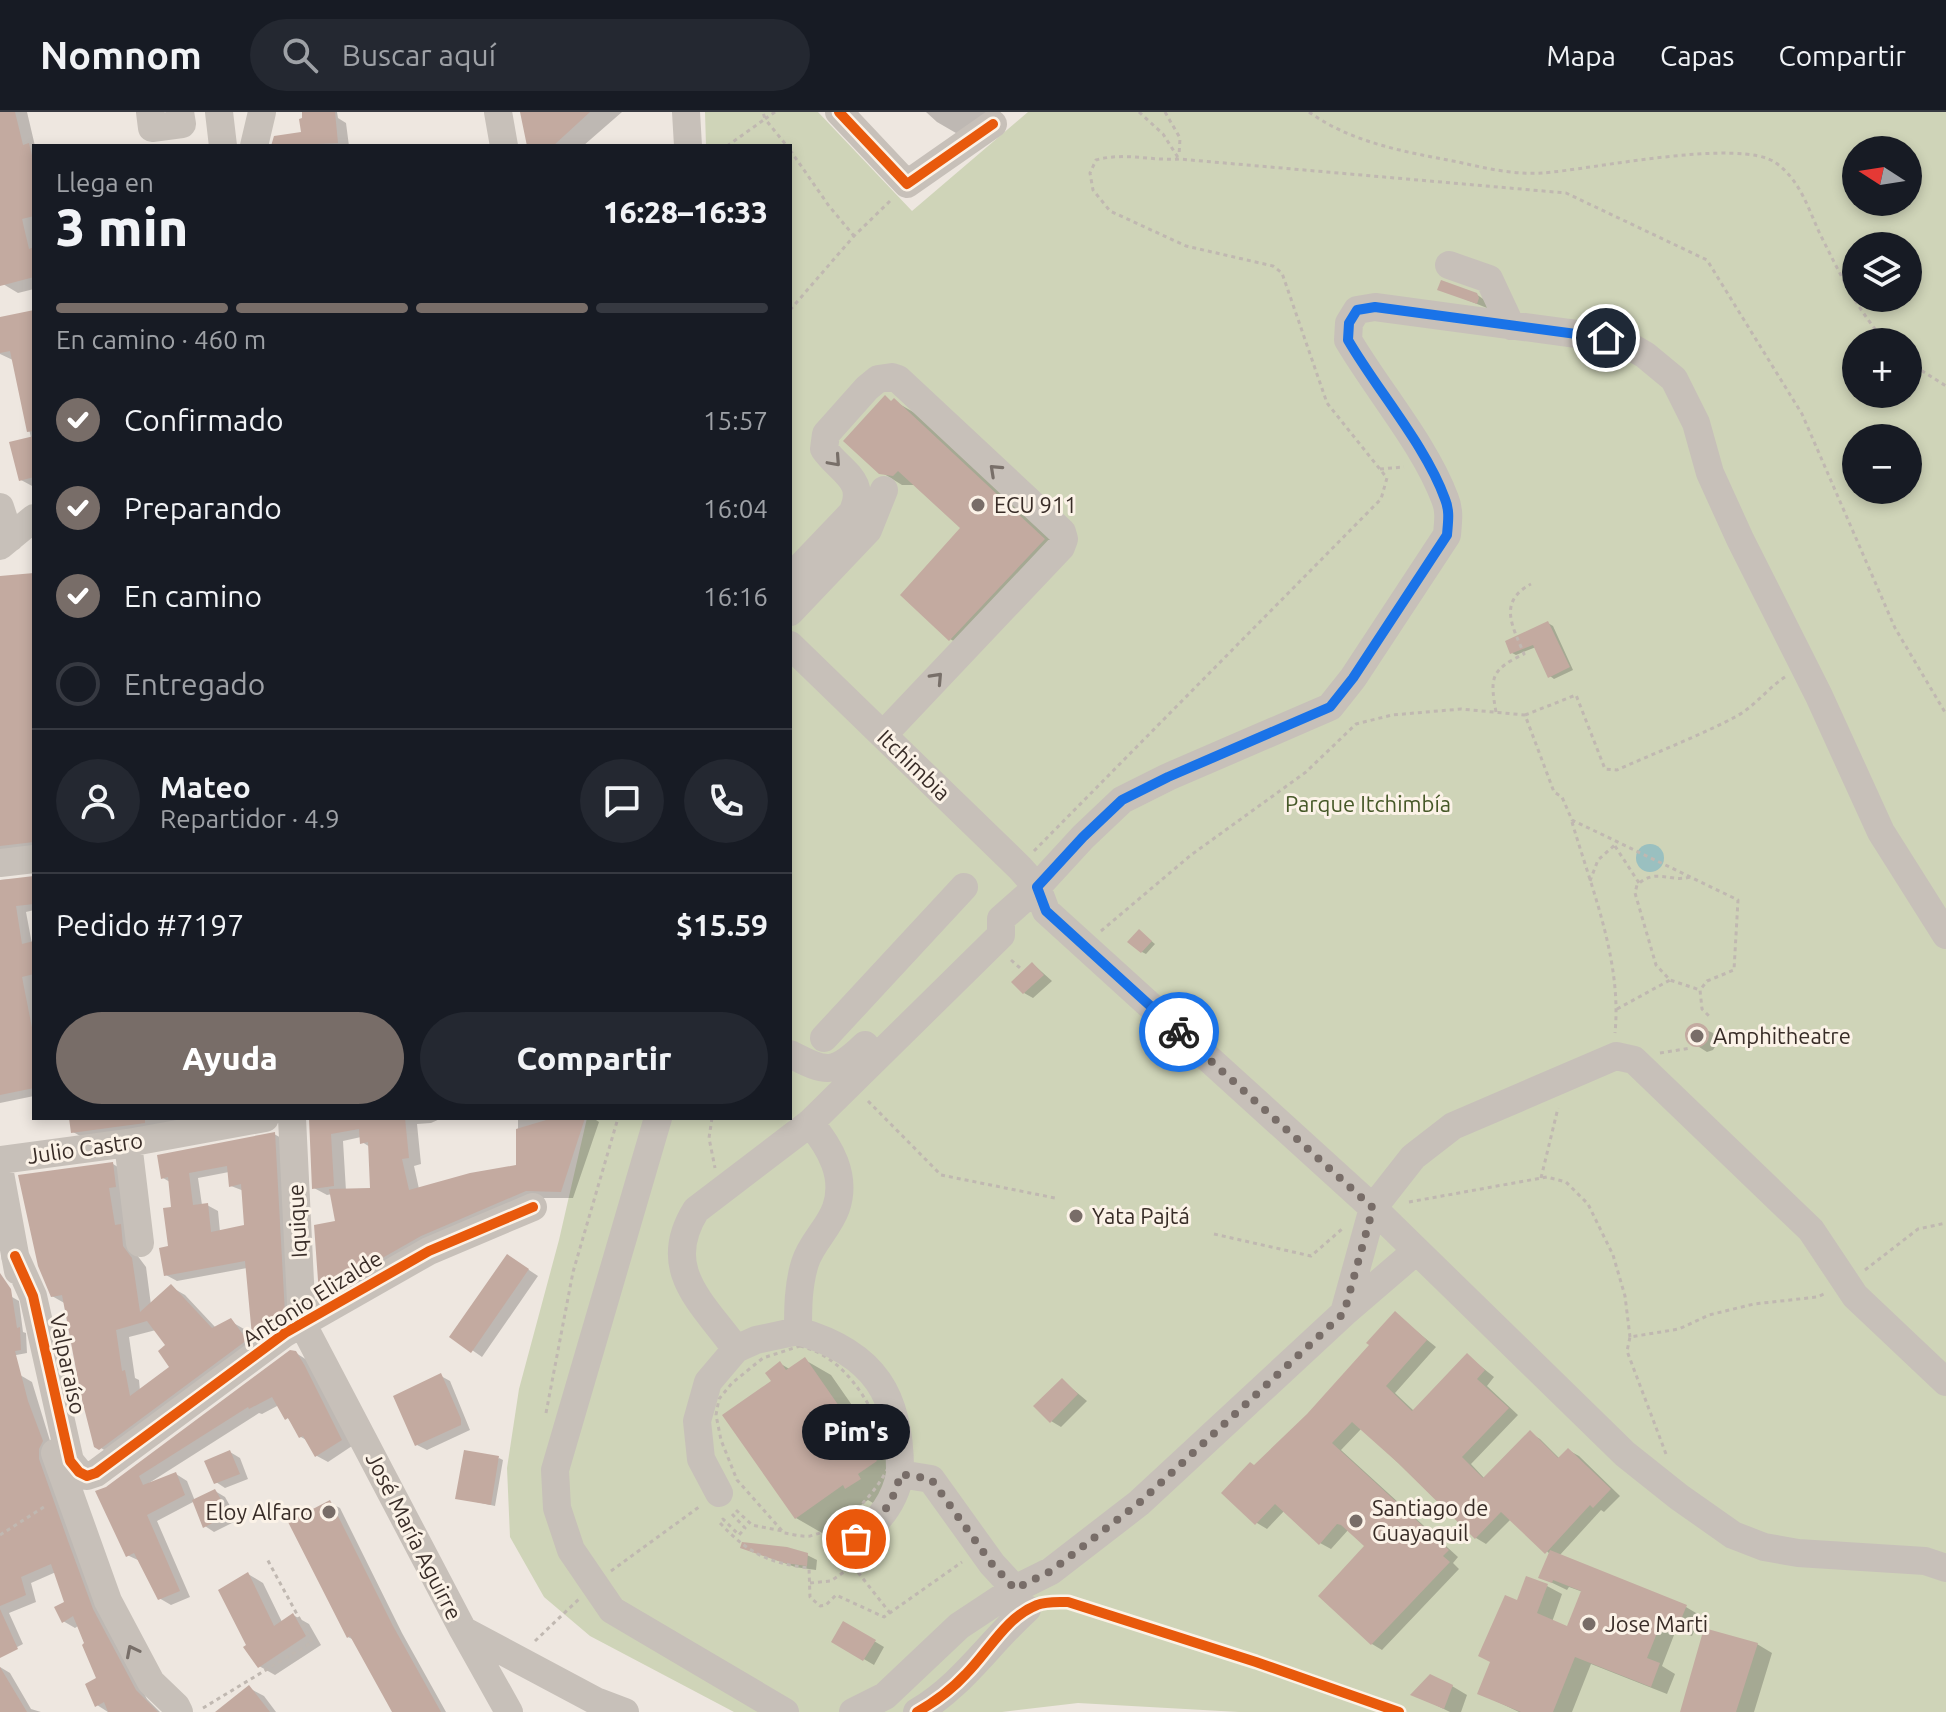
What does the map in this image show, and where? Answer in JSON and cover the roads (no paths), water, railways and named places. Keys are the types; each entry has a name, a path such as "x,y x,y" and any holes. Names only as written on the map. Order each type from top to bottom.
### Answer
{"street":[{"path":"150,112 152,128 182,124 180,112"},
{"path":"219,112 223,144"},
{"path":"254,144 262,112"},
{"path":"498,112 504,144"},
{"path":"839,112 907,184 993,124"},
{"path":"1449,265 1489,279 1511,326"},
{"path":"792,1055 820,1068 840,1067 1001,919 1028,878 1083,837 1122,800 1330,707 1353,678 1447,535 1449,516 1445,499 1429,466 1348,340 1349,323 1357,310 1375,307 1606,338 1626,344 1645,355 1674,379 1696,423 1710,473 1881,832 1946,935"},
{"path":"792,576 852,513 857,502 859,493 856,484 824,449 826,434 867,388 886,377 898,379 1062,532 1064,539 1061,547 883,735"},
{"path":"792,610 868,530 884,490"},
{"path":"0,507 11,544"},
{"path":"11,544 32,520"},
{"name":"Itchimbia","path":"792,647 1028,878 1046,911 1369,1220 1416,1251 1625,1454 1655,1478 1733,1535 1764,1547 1798,1553 1925,1561 1946,1568"},
{"path":"0,863 32,859"},
{"path":"824,1038 964,887"},
{"path":"736,1349 684,1276 680,1259 688,1224 696,1210 810,1123 1001,935 1001,919"},
{"path":"1344,1313 1369,1220 1413,1157 1453,1126 1616,1056 1634,1060 1811,1230 1864,1305 1946,1382"},
{"name":"Julio Castro","path":"0,1160 128,1143 254,1120"},
{"name":"Iquique","path":"292,1120 302,1323"},
{"path":"657,1120 555,1470 557,1508 571,1550 612,1610 785,1712"},
{"path":"798,1331 798,1296 805,1261 836,1208 839,1175 829,1146 810,1123"},
{"path":"128,1143 140,1243"},
{"name":"Valparaíso","path":"0,1173 43,1416 108,1601 137,1661 151,1682 179,1712"},
{"name":"Antonio Elizalde","path":"87,1476 96,1473 285,1333 429,1251 533,1207"},
{"path":"917,1712 936,1701 967,1674 1001,1632 1021,1599 1051,1571 1139,1503 1344,1313 1416,1251"},
{"name":"Valparaíso","path":"15,1256 33,1296 70,1461 87,1476"},
{"name":"José María Aguirre","path":"302,1323 463,1630 596,1701 625,1712"},
{"path":"723,1496 701,1459 697,1421 708,1382 736,1349 756,1340 798,1331 821,1338 843,1349 875,1375 892,1407 900,1439 900,1474 887,1509 856,1539"},
{"path":"900,1474 931,1479 1021,1599"},
{"path":"853,1712 885,1696 959,1626 1021,1599"},
{"path":"463,1630 509,1712"}],"water":[{"path":"1650,844 1660,848 1664,858 1660,868 1650,872 1640,868 1636,858 1640,848"}],"place":[{"name":"ECU 911","path":"978,505"},
{"name":"Amphitheatre","path":"1697,1036"},
{"name":"Yata Pajtá","path":"1076,1216"},
{"name":"Eloy Alfaro","path":"329,1512"},
{"name":"Santiago de Guayaquil","path":"1356,1521"},
{"name":"Pim's","path":"856,1539"},
{"name":"Jose Marti","path":"1589,1624"}],"park label":[{"name":"Parque Itchimbía","path":"1368,804"}]}
